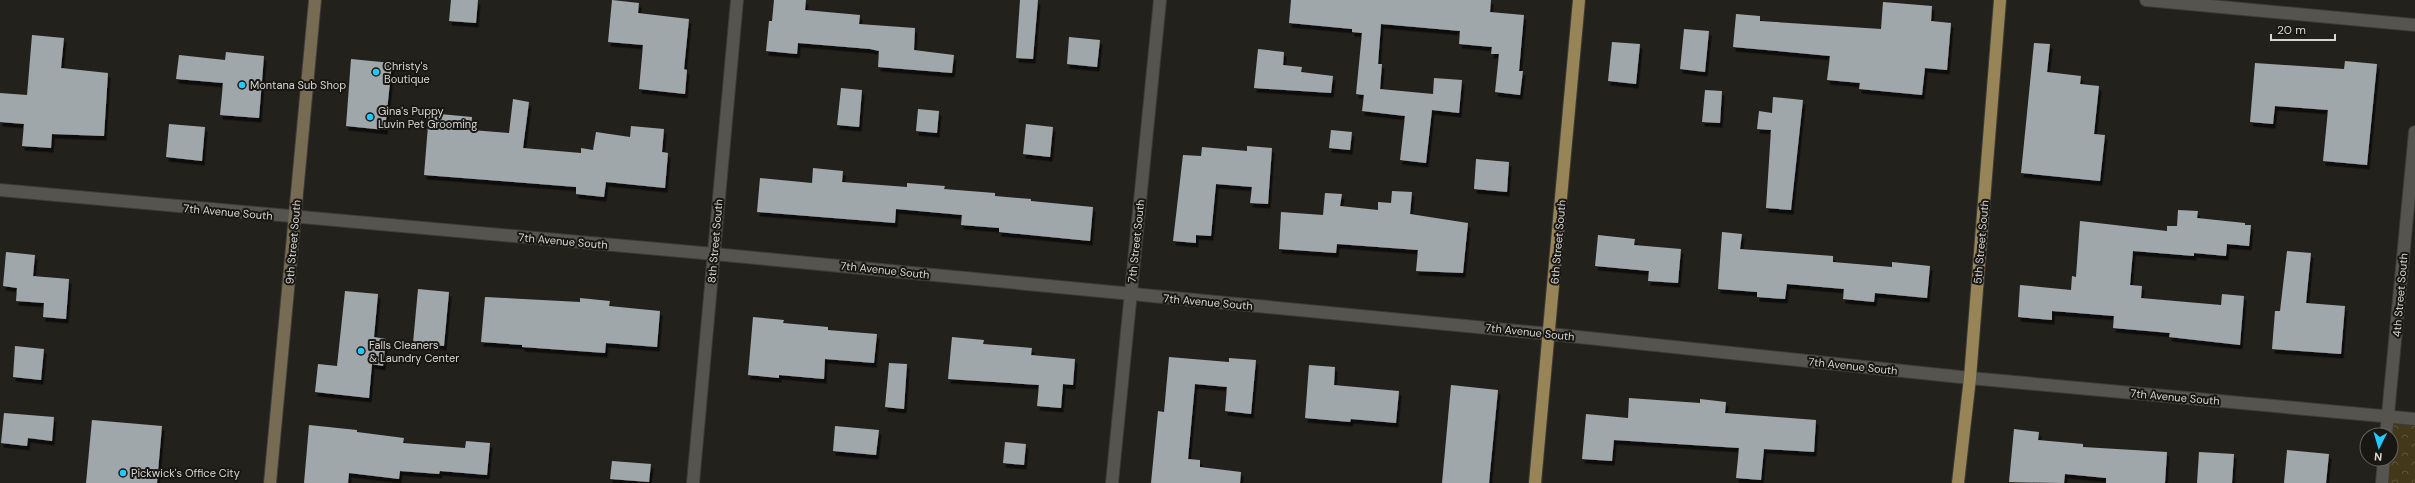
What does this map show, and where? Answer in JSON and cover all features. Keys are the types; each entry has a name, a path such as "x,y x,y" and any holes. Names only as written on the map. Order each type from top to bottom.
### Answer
{"main road":[{"name":"9th Street South","path":"270,483 315,0"},
{"name":"6th Street South","path":"1535,483 1550,334 1579,0"},
{"name":"5th Street South","path":"1958,483 1970,378 2000,0"}],"street":[{"name":"8th Street South","path":"693,483 737,0"},
{"name":"7th Street South","path":"1112,483 1160,0"},
{"path":"2146,0 2415,25"},
{"name":"4th Street South","path":"2387,427 2415,132"},
{"name":"7th Avenue South","path":"0,190 295,218 714,254 1550,334 1970,378 2415,419"},
{"path":"2382,483 2383,467"}],"green space":[{"path":"2388,417 2415,419 2415,483 2382,483 2383,467 2399,467 2399,427 2389,427"}],"building":[{"path":"451,0 478,0 476,23 449,21"},
{"path":"612,0 639,3 638,13 689,19 684,69 687,70 685,94 639,89 643,45 608,42"},
{"path":"774,0 806,0 805,10 860,15 859,24 915,28 914,50 954,55 952,73 878,67 879,51 870,49 798,43 797,54 766,51 769,21 772,21"},
{"path":"1020,0 1038,0 1033,59 1016,58"},
{"path":"1291,0 1491,0 1490,12 1524,15 1519,71 1523,71 1520,95 1495,92 1499,54 1491,54 1492,47 1459,44 1460,31 1381,24 1378,64 1382,64 1380,89 1433,94 1434,78 1462,80 1459,113 1432,110 1426,163 1400,160 1405,116 1362,111 1364,95 1356,94 1362,33 1352,32 1352,29 1289,23"},
{"path":"1883,2 1932,6 1931,21 1951,23 1947,70 1925,68 1922,95 1859,89 1860,83 1827,80 1830,56 1733,47 1736,14 1760,16 1760,21 1881,29"},
{"path":"1684,29 1709,31 1705,72 1680,69"},
{"path":"32,35 64,38 61,68 108,73 104,136 52,134 51,148 22,146 24,124 0,122 0,93 27,95"},
{"path":"1069,37 1100,40 1097,67 1067,64"},
{"path":"1612,42 1640,44 1636,84 1608,81"},
{"path":"2034,43 2050,44 2047,72 2081,76 2080,84 2099,86 2094,134 2105,135 2100,181 2021,173"},
{"path":"1258,49 1284,52 1283,65 1302,67 1301,72 1333,76 1331,93 1254,88"},
{"name":"Montana Sub Shop","path":"226,52 264,56 259,118 220,115 223,83 176,79 179,55 225,60"},
{"path":"351,59 392,63 385,130 346,126"},
{"path":"2345,61 2377,64 2367,165 2323,161 2328,110 2275,106 2273,124 2250,122 2255,63 2344,69"},
{"path":"841,88 862,90 859,127 837,125"},
{"path":"1705,90 1722,91 1720,123 1702,122"},
{"path":"1773,97 1803,100 1791,210 1766,208 1771,130 1757,129 1759,111 1772,113"},
{"path":"513,99 529,102 523,148 581,153 581,148 593,150 596,132 630,137 631,126 664,129 662,152 668,153 665,188 606,182 604,197 576,194 576,187 424,175 429,113 472,117 471,130 509,133"},
{"path":"918,109 939,111 937,133 916,131"},
{"path":"169,124 205,127 202,161 166,157"},
{"path":"1026,124 1053,127 1050,157 1023,154"},
{"path":"1331,130 1352,132 1350,150 1329,148"},
{"path":"1247,146 1272,148 1268,204 1250,203 1252,187 1216,184 1211,236 1196,235 1196,243 1173,241 1183,155 1201,156 1202,147 1247,151"},
{"path":"1476,159 1509,162 1507,192 1474,189"},
{"path":"813,168 843,171 842,182 907,187 907,183 945,186 944,189 995,193 995,196 1093,207 1090,241 999,232 999,228 961,225 962,215 896,209 895,223 757,212 760,178 812,183"},
{"path":"1392,191 1412,192 1410,214 1468,223 1463,273 1416,271 1418,250 1337,244 1336,253 1279,249 1281,212 1323,215 1325,193 1342,194 1340,206 1378,210 1378,202 1391,203"},
{"path":"2178,210 2198,211 2197,218 2245,223 2245,225 2251,225 2249,246 2227,244 2226,256 2194,253 2194,256 2133,251 2130,285 2142,286 2141,298 2221,305 2222,294 2244,296 2240,345 2169,337 2170,333 2113,328 2114,316 2052,311 2052,320 2018,317 2020,285 2071,290 2072,276 2076,277 2080,221 2167,231 2167,226 2177,226"},
{"path":"1722,232 1742,234 1740,249 1833,256 1833,262 1892,267 1892,262 1930,266 1927,298 1875,293 1874,302 1843,299 1844,289 1787,284 1785,299 1757,297 1757,292 1718,289"},
{"path":"1598,235 1635,239 1634,245 1681,249 1678,283 1648,281 1649,271 1595,266"},
{"path":"2287,251 2311,253 2306,303 2345,306 2341,354 2272,349 2275,311 2280,311"},
{"path":"6,252 35,255 33,276 69,279 66,319 43,317 44,303 16,301 17,288 3,286"},
{"path":"418,289 449,292 444,346 413,343"},
{"path":"345,291 378,294 374,337 386,339 383,366 372,364 369,398 315,392 318,364 337,366"},
{"path":"485,297 580,302 580,298 610,301 609,306 660,311 657,347 606,343 605,353 522,347 522,345 481,342"},
{"path":"753,317 784,320 783,323 828,327 828,330 877,334 874,363 825,359 824,379 779,375 779,378 748,375"},
{"path":"952,337 984,340 983,344 1032,348 1031,355 1075,359 1073,385 1063,384 1061,408 1037,406 1039,385 948,379"},
{"path":"15,346 44,349 41,380 13,377"},
{"path":"1169,357 1229,362 1229,358 1256,360 1251,414 1225,411 1227,387 1195,384 1188,459 1200,460 1200,467 1241,472 1240,483 1151,483 1158,411 1164,412"},
{"path":"889,363 907,364 904,409 885,407"},
{"path":"1309,365 1335,367 1334,385 1399,391 1396,423 1351,419 1350,422 1305,418"},
{"path":"1451,385 1498,390 1489,483 1442,483"},
{"path":"1629,398 1700,403 1700,399 1726,402 1725,413 1816,420 1814,452 1764,449 1761,480 1736,478 1739,448 1614,440 1612,461 1582,459 1586,414 1628,418"},
{"path":"4,413 54,417 52,441 28,438 27,446 1,443"},
{"path":"92,420 162,426 157,483 86,483"},
{"path":"309,425 357,430 357,432 404,438 403,443 465,448 466,441 490,443 487,475 440,471 439,474 400,471 399,479 349,473 348,483 304,483"},
{"path":"835,426 879,430 876,455 833,451"},
{"path":"2014,429 2039,432 2038,440 2083,444 2083,447 2167,452 2165,483 2106,483 2106,478 2065,474 2064,483 2009,482"},
{"path":"1005,442 1026,444 1024,465 1003,463"},
{"path":"2287,450 2329,454 2326,483 2284,483"},
{"path":"2199,452 2234,454 2232,483 2197,483"},
{"path":"612,461 651,464 649,482 610,479"}],"place":[{"name":"Christy's Boutique","path":"376,72"},
{"name":"Montana Sub Shop","path":"242,85"},
{"name":"Gina's Puppy Luvin Pet Grooming","path":"370,117"},
{"name":"Falls Cleaners & Laundry Center","path":"361,351"},
{"name":"Pickwick's Office City","path":"123,473"}]}
